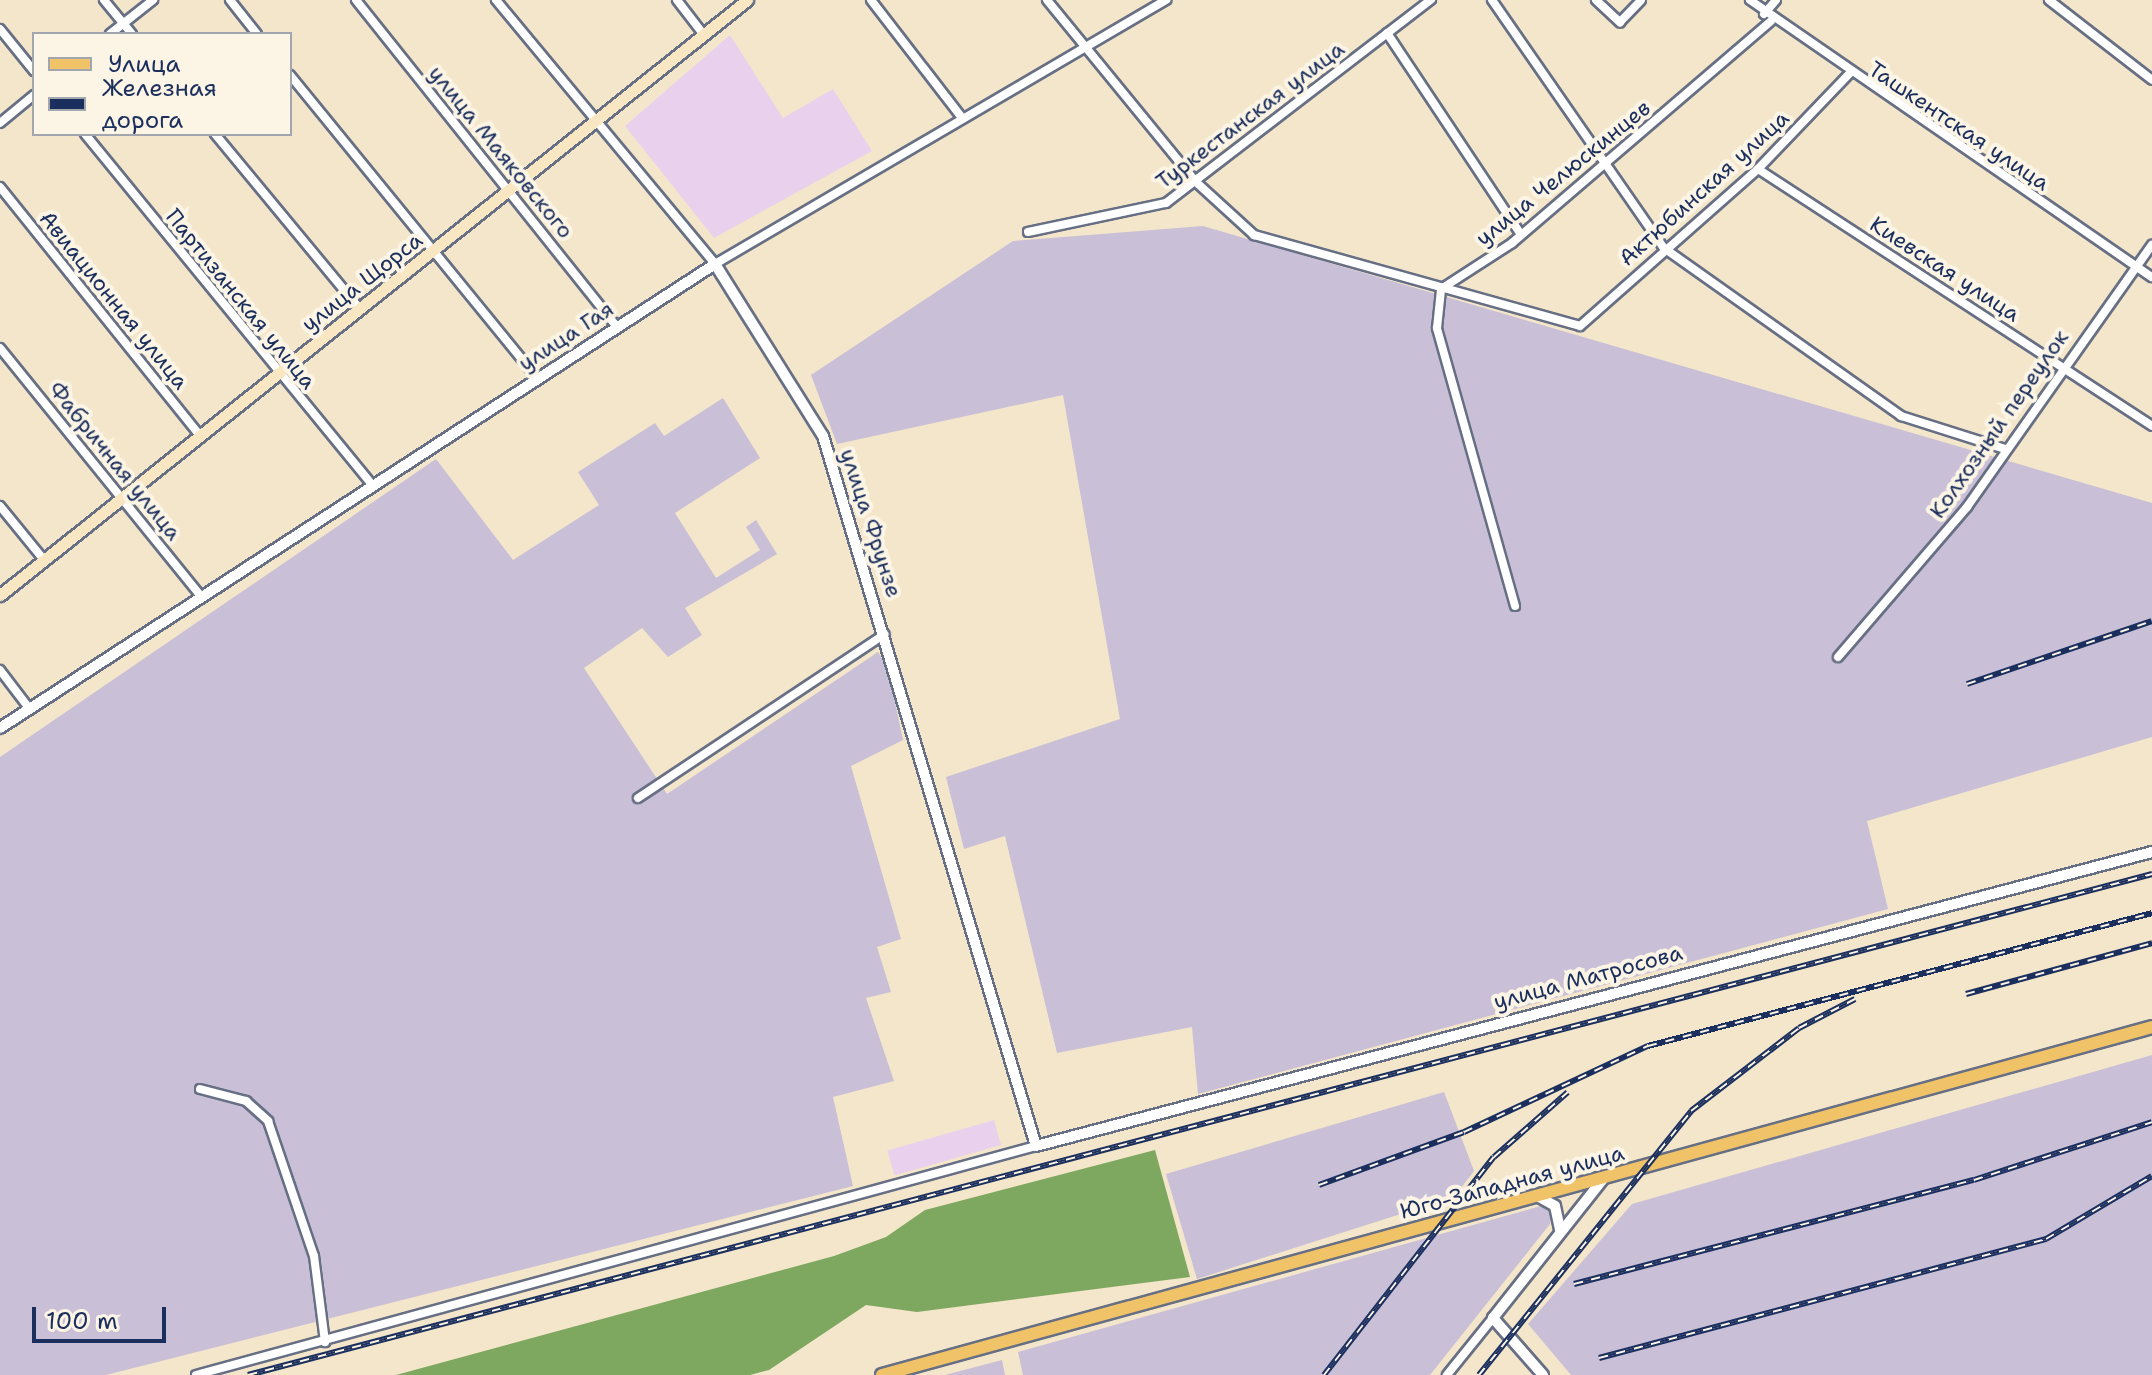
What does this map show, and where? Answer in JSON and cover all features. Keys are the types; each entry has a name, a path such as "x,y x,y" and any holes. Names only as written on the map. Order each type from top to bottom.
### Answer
{"main road":[{"name":"улица Щорса","path":"0,595 598,122 747,0"},
{"name":"Юго-Западная улица","path":"882,1375 2152,1027"}],"street":[{"path":"104,0 130,32"},
{"path":"112,32 153,0"},
{"path":"230,0 255,32"},
{"name":"улица Маяковского","path":"356,0 511,190 617,327"},
{"name":"улица Фрунзе","path":"496,0 715,264 823,436 886,634 1036,1146"},
{"path":"677,0 704,35"},
{"path":"871,0 963,119"},
{"path":"1047,0 1089,44 1196,182 1254,235 1441,289 1437,328 1515,606"},
{"name":"улица Гая","path":"0,728 715,264 1166,0"},
{"name":"Туркестанская улица","path":"1028,232 1133,215 1196,182 1431,0"},
{"path":"1492,0 1597,146 1601,166 1664,248 1901,416 2005,449"},
{"path":"1596,0 1620,22 1641,0"},
{"name":"Ташкентская улица","path":"1750,0 1768,18 1849,74 2152,277"},
{"name":"улица Челюскинцев","path":"1441,289 1521,235 1601,166 1768,18 1776,0"},
{"path":"2049,0 2152,80"},
{"path":"0,29 32,69"},
{"path":"1387,33 1521,235"},
{"name":"Актюбинская улица","path":"1441,289 1580,326 1664,248 1758,169 1849,74"},
{"path":"292,77 538,379"},
{"path":"0,123 32,97"},
{"name":"Партизанская улица","path":"87,136 278,374 372,485"},
{"path":"217,136 360,309"},
{"name":"Киевская улица","path":"1758,169 2061,370 2152,426"},
{"name":"Авиационная улица","path":"0,187 200,436"},
{"name":"Колхозный переулок","path":"1838,657 1967,507 2133,264 2152,245"},
{"name":"Фабричная улица","path":"0,348 201,596"},
{"path":"0,506 44,560"},
{"path":"638,798 886,634"},
{"path":"0,670 29,708"},
{"name":"улица Матросова","path":"1036,1146 2152,852"},
{"path":"200,1089 246,1101 268,1121 314,1256 325,1342"},
{"path":"196,1375 1036,1146"},
{"path":"1447,1375 1604,1178"},
{"path":"1539,1197 1560,1213 1560,1232"},
{"path":"1493,1318 1543,1375"}],"shaded area":[{"path":"730,35 783,118 833,89 872,151 714,238 625,126"},
{"path":"1203,226 2152,503 2152,737 1867,821 1888,909 1198,1094 1192,1027 1057,1053 1005,836 964,849 946,777 1120,719 1063,395 837,444 811,375 1013,241"},
{"path":"723,398 760,458 675,513 716,578 760,550 746,527 756,520 777,554 685,608 702,635 668,657 642,628 584,668 667,794 878,652 888,668 903,740 851,766 901,939 877,947 891,992 866,998 894,1081 833,1097 853,1186 106,1375 0,1375 0,757 436,459 513,560 599,505 578,472 655,423 664,436"},
{"path":"2152,1055 2152,1375 1571,1375 1528,1324 1632,1204"},
{"path":"1444,1092 1474,1171 1454,1197 1197,1279 1166,1174"},
{"path":"994,1120 1001,1145 894,1176 887,1151"},
{"path":"1541,1206 1552,1211 1550,1224 1430,1375 1023,1375 1018,1352"},
{"path":"1002,1360 1005,1375 945,1375"}],"green space":[{"path":"1155,1150 1190,1277 917,1312 866,1305 769,1370 750,1375 396,1375 834,1256 886,1237 925,1210"}],"railway":[{"path":"1967,684 2152,621"},
{"path":"248,1375 2152,874"},
{"path":"1319,1185 1464,1132 1648,1046 2152,913"},
{"path":"1966,994 2152,943"},
{"path":"1479,1375 1691,1111 1799,1028 1855,999"},
{"path":"1324,1375 1494,1157 1568,1092"},
{"path":"1574,1284 1974,1180 2152,1122"},
{"path":"1599,1358 2046,1239 2152,1176"}]}
